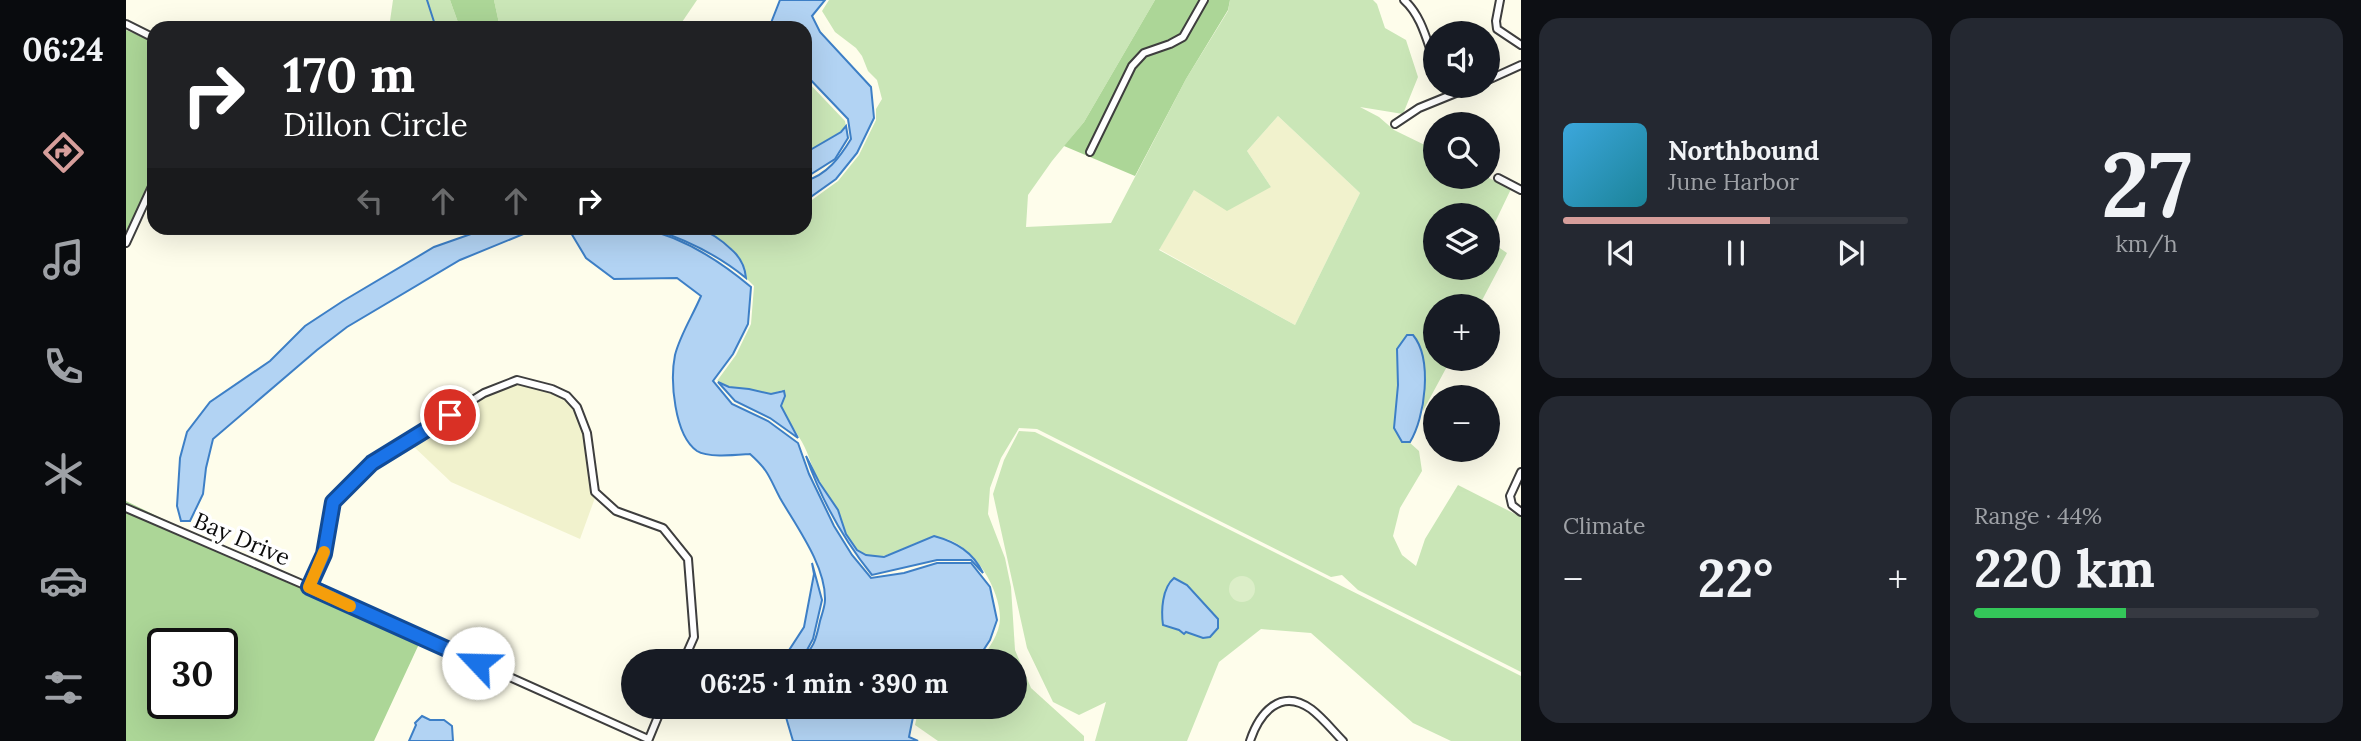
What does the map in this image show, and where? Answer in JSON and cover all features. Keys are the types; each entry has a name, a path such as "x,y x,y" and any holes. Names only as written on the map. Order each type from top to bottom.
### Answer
{"street":[{"path":"1090,152 1132,66 1144,53 1183,37 1204,0"},
{"path":"1404,0 1412,7 1423,31"},
{"path":"1500,0 1497,29 1521,45"},
{"path":"126,24 147,34"},
{"path":"1500,75 1521,65"},
{"path":"1395,124 1419,108 1444,98"},
{"path":"1500,179 1521,190"},
{"path":"126,243 147,198"},
{"path":"309,587 324,554 333,502 372,463 484,393 517,380 543,386 567,396 577,407 587,433 595,492 616,511 663,528 688,559 694,637 689,649"},
{"path":"1521,471 1510,496 1512,505 1521,512"},
{"name":"Bay Drive","path":"126,508 309,587 648,740"},
{"path":"1250,741 1256,723 1264,711 1285,702 1296,702 1310,709 1343,741"},
{"path":"648,740 657,719"}],"green space":[{"path":"393,0 450,0 458,21 390,21"},
{"path":"450,0 494,0 498,21 458,21"},
{"path":"494,0 697,0 683,21 498,21"},
{"path":"829,0 1155,0 1084,122 1028,195 1026,227 1111,223 1186,79 1228,11 1230,0 1373,0 1377,4 1385,28 1406,40 1418,77 1403,114 1360,107 1379,117 1394,130 1423,144 1423,189 1500,189 1500,184 1511,189 1500,212 1500,203 1423,203 1423,280 1493,280 1485,294 1423,294 1423,357 1413,336 1397,349 1398,385 1394,428 1402,442 1409,442 1419,451 1422,471 1400,508 1393,536 1402,555 1416,566 1425,539 1458,485 1521,517 1521,672 1358,590 1342,575 1331,577 1037,429 1019,428 1001,458 990,488 988,514 1005,558 1011,587 1015,649 988,649 996,635 1000,618 996,595 976,560 957,544 947,539 935,538 878,557 867,556 857,550 850,542 835,504 814,472 804,447 781,406 782,390 771,394 729,387 717,381 736,355 751,324 754,286 746,278 745,269 736,253 713,235 812,235 812,200 838,181 859,155 876,120 876,109 882,99 877,80 868,71 856,48 835,32 822,11","holes":["1278,116 1360,193 1295,325 1159,250 1194,190 1227,211 1271,187 1247,151"]},
{"path":"1155,0 1230,0 1228,10 1186,79 1135,176 1064,146 1084,122"},
{"path":"126,30 147,39 147,192 126,239"},
{"path":"812,86 845,121 846,126 812,149"},
{"path":"1278,116 1360,193 1295,325 1159,249 1194,190 1271,187 1247,151"},
{"path":"1500,248 1507,253 1500,266"},
{"path":"1445,371 1437,385 1424,385 1424,372"},
{"path":"520,380 571,401 583,433 596,495 580,539 451,482 411,444 499,386"},
{"path":"1019,431 1035,432 1521,676 1521,741 1451,741 1413,723 1311,633 1261,629 1219,662 1187,741 1095,741 1106,702 1079,715 1053,702 1027,648 993,494 1004,460"},
{"path":"126,501 419,644 374,741 126,741"},
{"path":"1242,576 1251,580 1255,589 1251,598 1242,602 1233,598 1229,589 1233,580"},
{"path":"1027,678 1031,688 1084,736 1084,741 938,741 915,725 916,719 1027,719"}],"water":[{"path":"780,0 825,0 812,16 820,32 871,87 874,118 857,153 836,179 812,196 812,178 837,159 851,139 848,119 812,81 812,21 772,21"},
{"path":"846,126 848,138 835,159 812,174 812,149 841,132"},
{"path":"468,235 521,235 460,260 347,327 317,350 213,439 203,494 190,521 181,521 177,506 180,458 187,432 210,402 270,361 305,326 434,247"},
{"path":"572,235 664,235 699,251 751,287 748,324 733,354 713,381 732,404 768,421 798,443 809,474 834,526 852,555 871,578 904,573 937,563 971,563 990,587 997,620 984,649 810,649 825,602 821,574 809,547 768,475 750,454 702,453 689,443 683,433 674,392 675,355 701,296 677,278 614,279 586,258"},
{"path":"670,235 712,235 738,256 744,266 746,278 701,248"},
{"path":"1407,335 1413,335 1423,358 1423,404 1410,442 1402,442 1394,428 1398,385 1397,349"},
{"path":"718,382 729,387 771,394 784,391 781,406 798,438 770,418 735,401"},
{"path":"806,456 838,510 846,534 857,550 866,555 884,557 934,536 963,549 983,573 971,560 937,560 872,575 834,518"},
{"path":"812,563 822,600 813,639 808,649 790,649 804,627 814,574"},
{"path":"1174,578 1187,585 1218,619 1218,628 1210,637 1203,638 1186,632 1184,634 1163,625 1162,607 1165,594"},
{"path":"422,716 430,720 444,720 452,726 453,741 409,741 415,723"},
{"path":"787,719 913,719 909,737 918,741 793,741"}],"waterway":[{"path":"427,0 434,21"}],"slow traffic":[{"path":"324,552 309,587 350,606"}],"route":[{"path":"450,415 372,463 333,502 324,554 309,587 478,663"}]}
